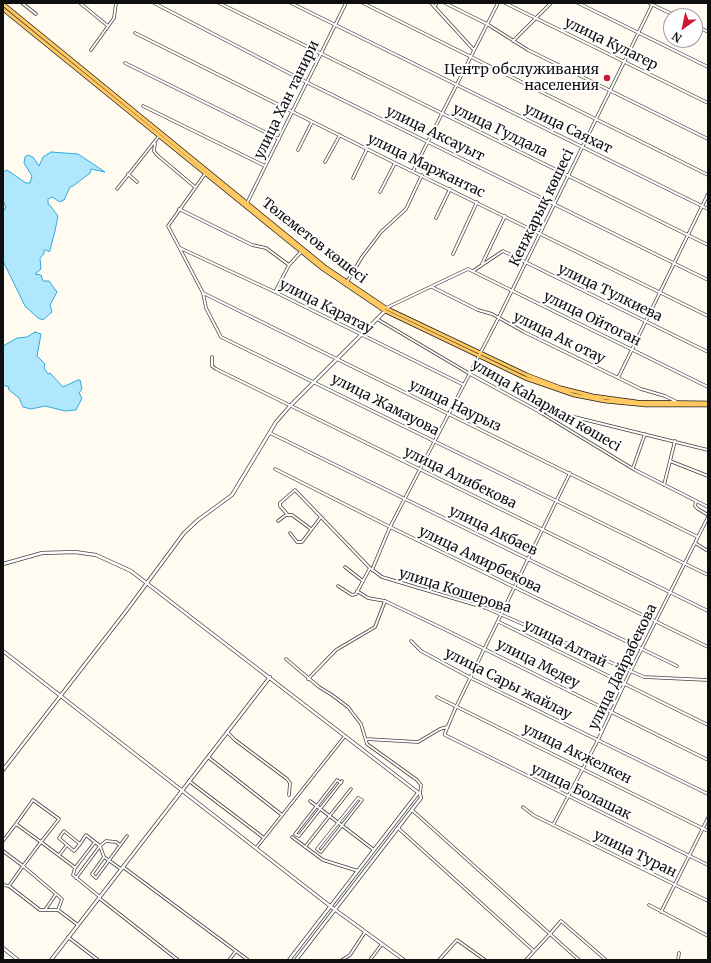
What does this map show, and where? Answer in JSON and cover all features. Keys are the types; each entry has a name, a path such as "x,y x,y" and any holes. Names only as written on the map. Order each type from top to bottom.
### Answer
{"main road":[{"name":"Төлеметов көшесі","path":"3,4 205,174 246,205 301,252 346,284 386,309 538,383 583,397 646,405 708,404"},
{"name":"Төлеметов көшесі","path":"3,9 346,284"}],"street":[{"path":"22,3 36,14"},
{"path":"80,3 108,26"},
{"path":"91,50 114,18 116,3"},
{"name":"улица Гулдала","path":"219,3 708,245"},
{"name":"улица Саяхат","path":"291,3 708,209"},
{"name":"улица Хан танири","path":"246,205 346,3"},
{"path":"362,3 470,55 708,174"},
{"path":"431,3 474,49"},
{"path":"435,6 438,3"},
{"path":"445,3 487,24 513,41 708,139"},
{"path":"413,172 470,55 498,3"},
{"name":"улица Кулагер","path":"505,3 708,103"},
{"path":"513,41 551,3"},
{"path":"578,3 708,67"},
{"name":"улица Аксауыт","path":"153,4 306,82 708,280"},
{"path":"652,4 663,10"},
{"name":"Кенжарық көшесі","path":"357,591 371,569 404,499 512,292 652,4"},
{"name":"улица Маржантас","path":"135,33 413,172 422,175 708,316"},
{"path":"125,63 279,139"},
{"path":"144,106 265,166"},
{"path":"298,150 312,122"},
{"path":"118,189 128,174 160,135"},
{"path":"325,162 340,135"},
{"path":"155,142 154,151 157,155 195,187"},
{"path":"353,178 367,149"},
{"path":"380,192 395,163"},
{"path":"128,174 137,182"},
{"name":"улица Жамауова","path":"205,174 168,226 204,293 206,308 221,337 708,575"},
{"path":"346,284 362,257 381,232 406,209 422,175"},
{"path":"436,218 450,189"},
{"path":"618,378 708,194"},
{"path":"453,254 477,202"},
{"path":"179,209 252,245 266,248 289,265"},
{"path":"473,271 481,265 505,216"},
{"name":"улица Каратау","path":"179,247 275,292 464,385"},
{"name":"улица Тулкиева","path":"481,265 503,251 708,352"},
{"path":"275,292 289,265 301,252"},
{"name":"улица Ойтоган","path":"431,287 464,269 468,269 512,292 708,387"},
{"path":"3,770 184,533 198,520 232,495 276,422 290,406 386,309 431,287"},
{"name":"улица Ак отау","path":"431,287 478,310 492,314 498,319 641,389 665,396 677,404"},
{"name":"улица Наурыз","path":"204,293 698,536"},
{"name":"улица Каһарман көшесі","path":"377,319 470,374 538,411 633,468 708,507"},
{"name":"улица Алибекова","path":"212,357 212,366 290,406 708,611"},
{"path":"538,411 554,412 708,450"},
{"name":"улица Акбаев","path":"270,433 708,647"},
{"path":"633,468 645,434"},
{"path":"664,485 675,441"},
{"path":"670,461 708,476"},
{"name":"улица Амирбекова","path":"275,469 514,588 677,666"},
{"path":"366,739 418,742 440,729 447,727 570,473"},
{"name":"улица Кошерова","path":"288,515 280,506 280,503 294,490 371,569 382,577 486,608 630,672 653,679 708,680"},
{"path":"696,501 695,506 708,516"},
{"path":"278,521 288,515 292,515 311,529"},
{"name":"улица Дайрабекова","path":"553,825 598,740 641,649 708,516"},
{"path":"290,533 299,543 321,517"},
{"path":"695,543 708,551"},
{"path":"3,564 42,553 75,552 96,555 131,571 419,793 421,798 296,960"},
{"path":"345,567 363,581"},
{"name":"улица Медеу","path":"338,586 352,595 356,594 357,591 368,598 385,601 486,649 708,760"},
{"path":"308,678 336,650 375,627 385,601"},
{"name":"улица Алтай","path":"499,622 708,725"},
{"name":"улица Сары жайлау","path":"411,641 421,651 471,678 708,794"},
{"path":"3,651 60,697 330,906 404,960"},
{"path":"286,660 348,707 361,724 368,744 417,780 421,785 419,793 289,960"},
{"path":"50,960 100,898 270,677"},
{"name":"улица Акжелкен","path":"437,697 708,831"},
{"name":"улица Болашак","path":"447,727 445,735 708,865"},
{"path":"227,732 235,740 289,781 289,795"},
{"path":"256,848 345,736"},
{"path":"208,757 282,815"},
{"path":"336,780 341,782 299,836 295,834 316,806 336,780"},
{"path":"189,781 264,838"},
{"path":"305,847 351,789"},
{"path":"358,798 362,800 321,852 317,849 338,822 358,798"},
{"path":"3,841 33,800 59,819 22,866 9,886"},
{"path":"310,801 374,850"},
{"name":"улица Туран","path":"523,807 553,825 708,901"},
{"path":"412,810 579,960"},
{"path":"661,912 708,818"},
{"path":"16,824 75,868"},
{"path":"398,828 534,950"},
{"path":"80,844 64,831 59,838 74,851 80,844 86,835 100,846 104,857 109,861 122,868 248,960"},
{"path":"104,857 92,874 94,877 97,878 127,836"},
{"path":"292,837 323,860 358,871"},
{"path":"76,878 100,846 106,841 116,842 120,845"},
{"path":"95,842 72,873 100,898 178,960"},
{"path":"59,855 67,845"},
{"path":"3,851 62,899 58,910"},
{"path":"3,885 9,886 40,910 58,910 78,925"},
{"path":"45,910 56,894"},
{"path":"649,905 708,936"},
{"path":"338,906 339,912"},
{"path":"332,913 339,912"},
{"path":"526,960 561,921 606,960"},
{"path":"342,960 350,955 365,932"},
{"path":"68,937 98,960"},
{"path":"439,960 457,940 485,960"},
{"path":"370,960 382,944"},
{"path":"3,948 18,960"},
{"path":"229,960 236,951"},
{"path":"678,960 679,953"}],"water":[{"path":"51,152 78,154 105,172 91,169 90,173 70,187 64,200 60,202 52,197 48,199 48,203 58,216 50,250 49,252 44,250 44,254 40,258 41,269 35,274 41,275 43,281 49,281 57,292 50,305 52,312 43,320 38,318 25,306 3,261 3,212 6,207 3,201 3,173 6,170 26,183 30,183 32,176 24,163 25,157 28,155 33,157 39,166 43,157"},
{"path":"35,332 41,334 37,356 45,364 44,368 48,374 50,373 63,387 80,380 82,389 79,393 82,398 76,410 65,411 45,406 31,409 23,407 19,398 8,389 9,387 3,385 3,346 17,338 27,337"}],"place":[{"name":"Центр обслуживания населения","path":"607,78"}]}
